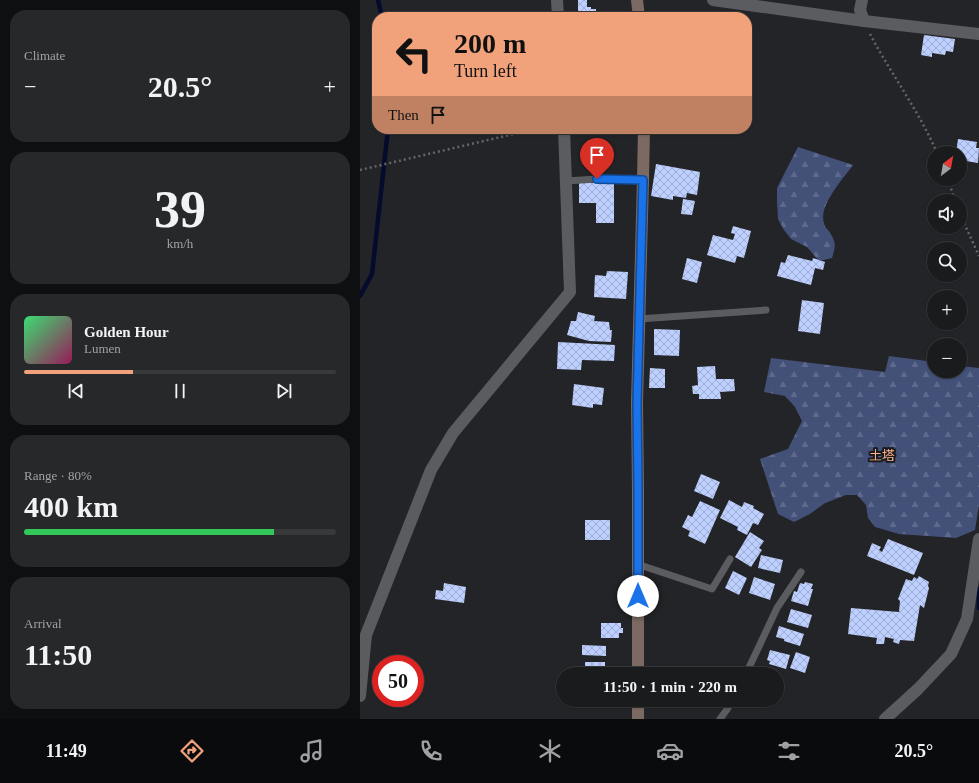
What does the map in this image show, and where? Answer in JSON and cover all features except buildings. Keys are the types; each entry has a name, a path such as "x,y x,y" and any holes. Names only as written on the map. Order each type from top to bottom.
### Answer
{"main road":[{"path":"637,0 638,12"},
{"path":"638,667 637,403 644,134"},
{"path":"638,707 638,719"}],"street":[{"path":"557,0 558,12"},
{"path":"713,0 861,8 979,34"},
{"path":"360,696 366,636 431,470 453,433 570,292 564,134"},
{"path":"885,719 918,689 951,654 967,619 979,539"}],"lane":[{"path":"566,181 597,179 643,180"},
{"path":"639,319 766,310"},
{"path":"637,564 712,589 730,559"},
{"path":"749,667 778,608 802,572"},
{"path":"720,719 728,707"}],"path":[{"path":"861,8 879,50 935,146"},
{"path":"360,170 514,134"},
{"path":"967,229 979,256"}],"green space":[{"path":"798,147 853,165 832,193 823,216 824,224 835,244 832,258 819,261 807,247 791,239 778,219 777,188"},
{"path":"889,356 927,361 927,378 967,378 967,367 979,368 979,505 975,530 956,538 899,534 875,527 868,518 866,505 857,495 846,495 825,503 810,514 794,522 778,514 760,459 788,449 802,421 795,407 785,396 764,392 771,358 885,372"}],"waterway":[{"path":"378,0 381,12"},
{"path":"360,296 372,274 387,134"},
{"path":"979,589 979,608"}],"district":[{"name":"土塔","path":"882,455"}],"route":[{"path":"597,179 643,180 637,403 638,596"}]}
